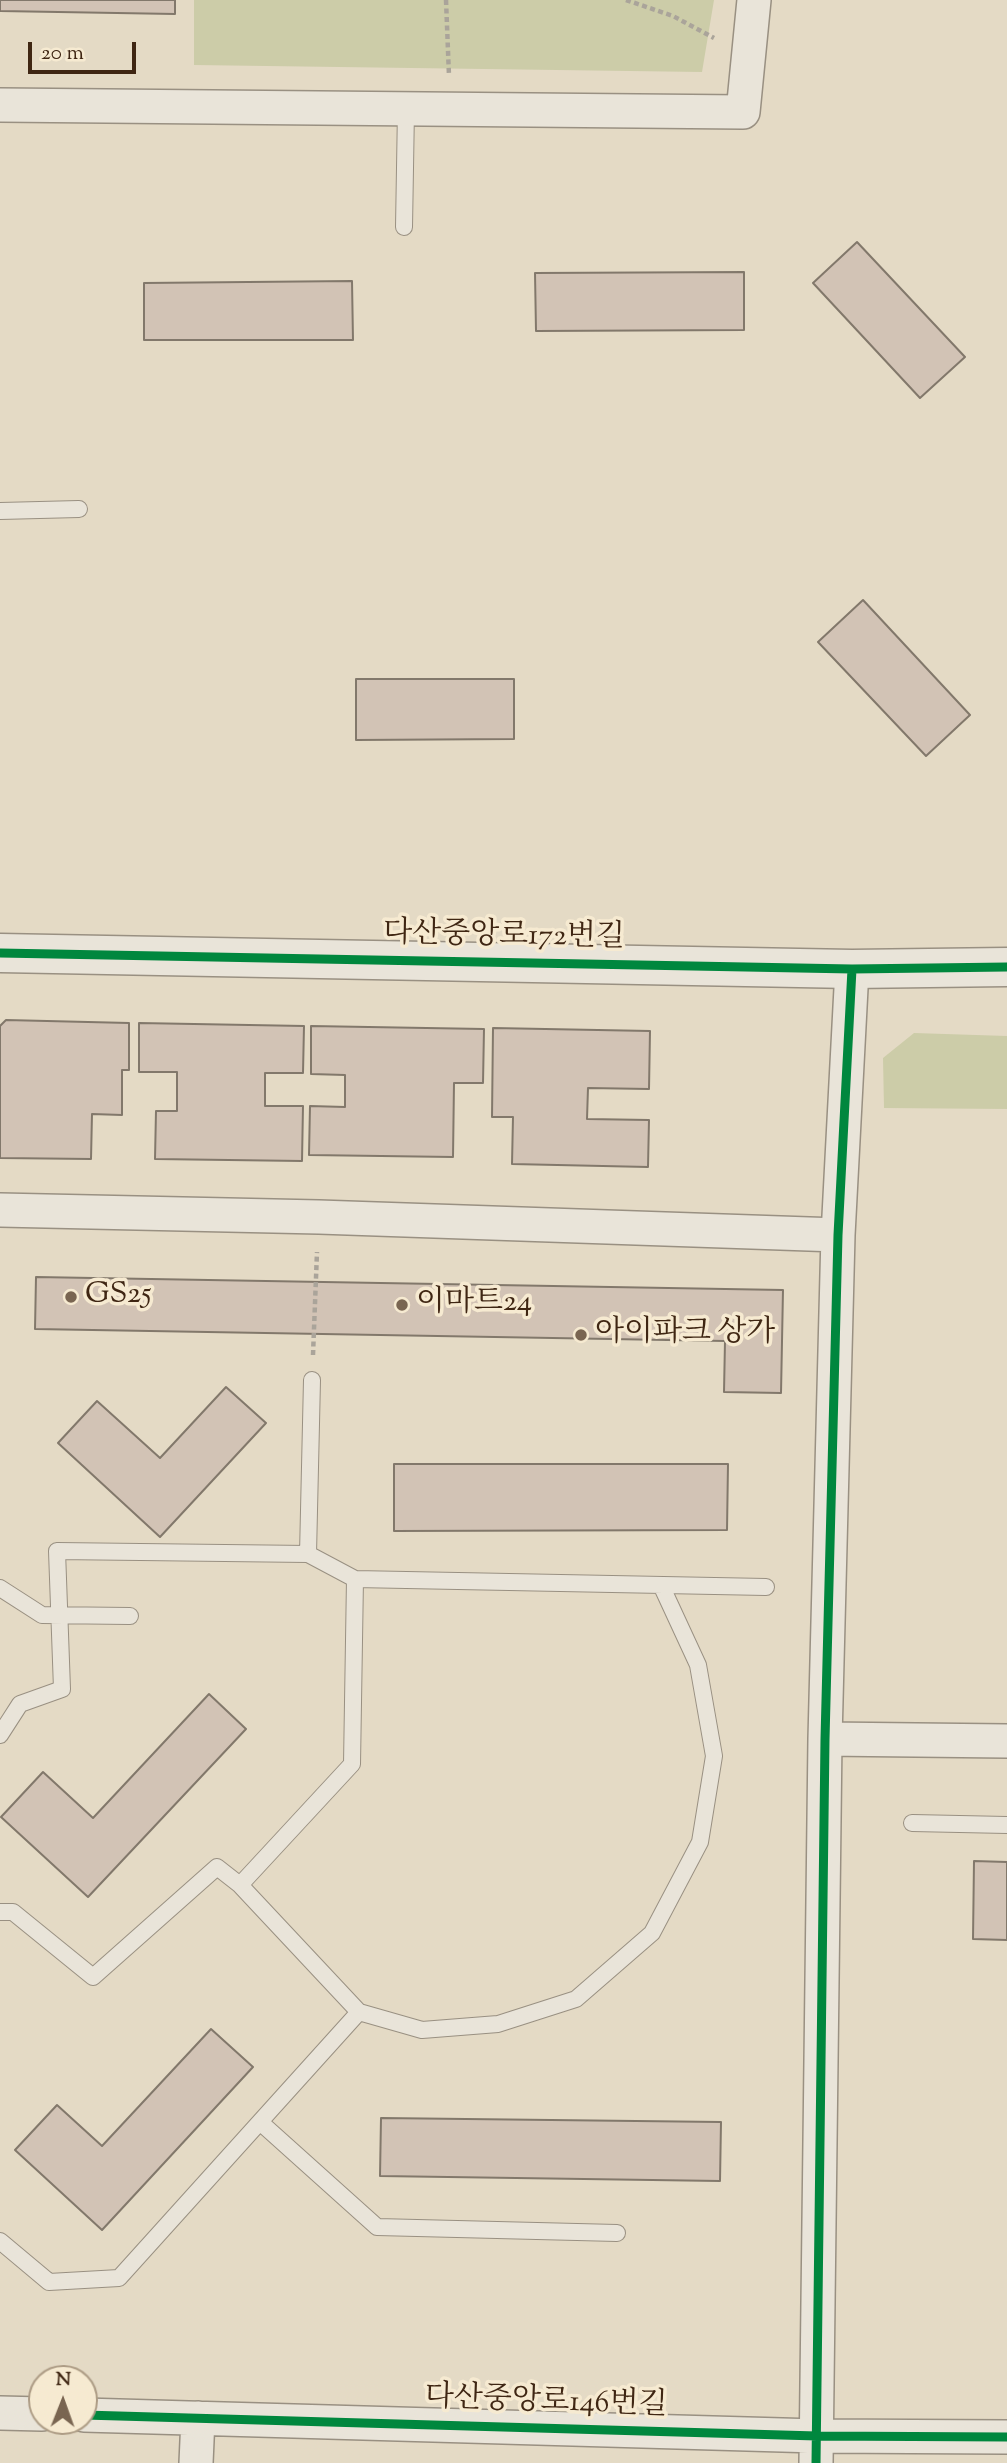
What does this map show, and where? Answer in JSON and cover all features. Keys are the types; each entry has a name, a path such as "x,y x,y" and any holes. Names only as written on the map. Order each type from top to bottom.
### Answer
{"street":[{"path":"0,105 743,112 754,0"},
{"name":"다산중앙로172번길","path":"0,953 852,969 1007,967"},
{"path":"816,2450 825,1740 838,1235 852,969"},
{"path":"0,1210 319,1217 838,1235"},
{"path":"825,1740 1007,1741"},
{"path":"0,2413 28,2414"},
{"name":"다산중앙로146번길","path":"98,2415 198,2418 816,2450 1007,2437"},
{"path":"196,2463 198,2418"}],"lane":[{"path":"404,228 406,109"},
{"path":"0,511 79,509"},
{"path":"307,1554 312,1380"},
{"path":"0,1735 20,1704 62,1689 57,1551 307,1554 355,1579 766,1587"},
{"path":"240,1885 352,1764 355,1579"},
{"path":"0,1912 13,1912 93,1978 217,1867 240,1885 359,2012 422,2030 498,2024 576,1999 652,1933 700,1842 715,1756 698,1665 661,1585"},
{"path":"0,1588 42,1615 130,1616"},
{"path":"912,1823 1007,1825"},
{"path":"0,2241 49,2282 119,2278 359,2012"},
{"path":"260,2122 377,2227 617,2232"}],"path":[{"path":"446,0 449,83"},
{"path":"626,0 673,16 725,44"},
{"path":"312,1380 319,1217"}],"green space":[{"path":"194,0 714,0 702,72 194,65"},
{"path":"914,1033 1007,1036 1007,1109 884,1108 883,1058"}],"building":[{"path":"0,0 175,0 175,14 0,11"},
{"path":"857,242 965,357 920,398 813,283"},
{"path":"744,272 744,330 536,331 535,273"},
{"path":"352,281 353,340 144,340 144,283"},
{"path":"863,600 970,715 926,756 818,642"},
{"path":"356,679 514,679 514,739 356,740"},
{"path":"6,1020 129,1023 129,1070 122,1070 122,1115 92,1114 91,1159 0,1158 0,1026"},
{"path":"139,1023 304,1026 303,1073 265,1073 265,1106 303,1106 302,1161 155,1159 156,1111 177,1111 177,1072 139,1072"},
{"path":"311,1026 484,1029 483,1083 454,1083 453,1157 309,1155 310,1106 345,1107 345,1075 311,1074"},
{"path":"493,1028 650,1031 649,1089 588,1088 587,1119 649,1120 648,1167 512,1164 513,1117 492,1117"},
{"name":"아이파크 상가","path":"36,1277 783,1290 781,1393 724,1392 725,1341 35,1329"},
{"path":"226,1387 266,1423 160,1537 58,1443 97,1401 160,1458"},
{"path":"394,1464 728,1464 727,1530 394,1531"},
{"path":"209,1694 246,1729 88,1897 1,1817 43,1772 93,1818"},
{"path":"974,1861 1007,1862 1007,1940 973,1939"},
{"path":"211,2029 253,2067 102,2230 15,2150 57,2105 102,2146"},
{"path":"381,2118 721,2122 720,2181 380,2176"}],"cycle path":[{"path":"0,953 852,969 1007,967"},
{"path":"816,2463 825,1739 838,1235 852,969"},
{"path":"98,2415 817,2436 1007,2437"}],"place":[{"name":"GS25","path":"71,1297"},
{"name":"이마트24","path":"402,1305"},
{"name":"아이파크 상가","path":"581,1335"}]}
